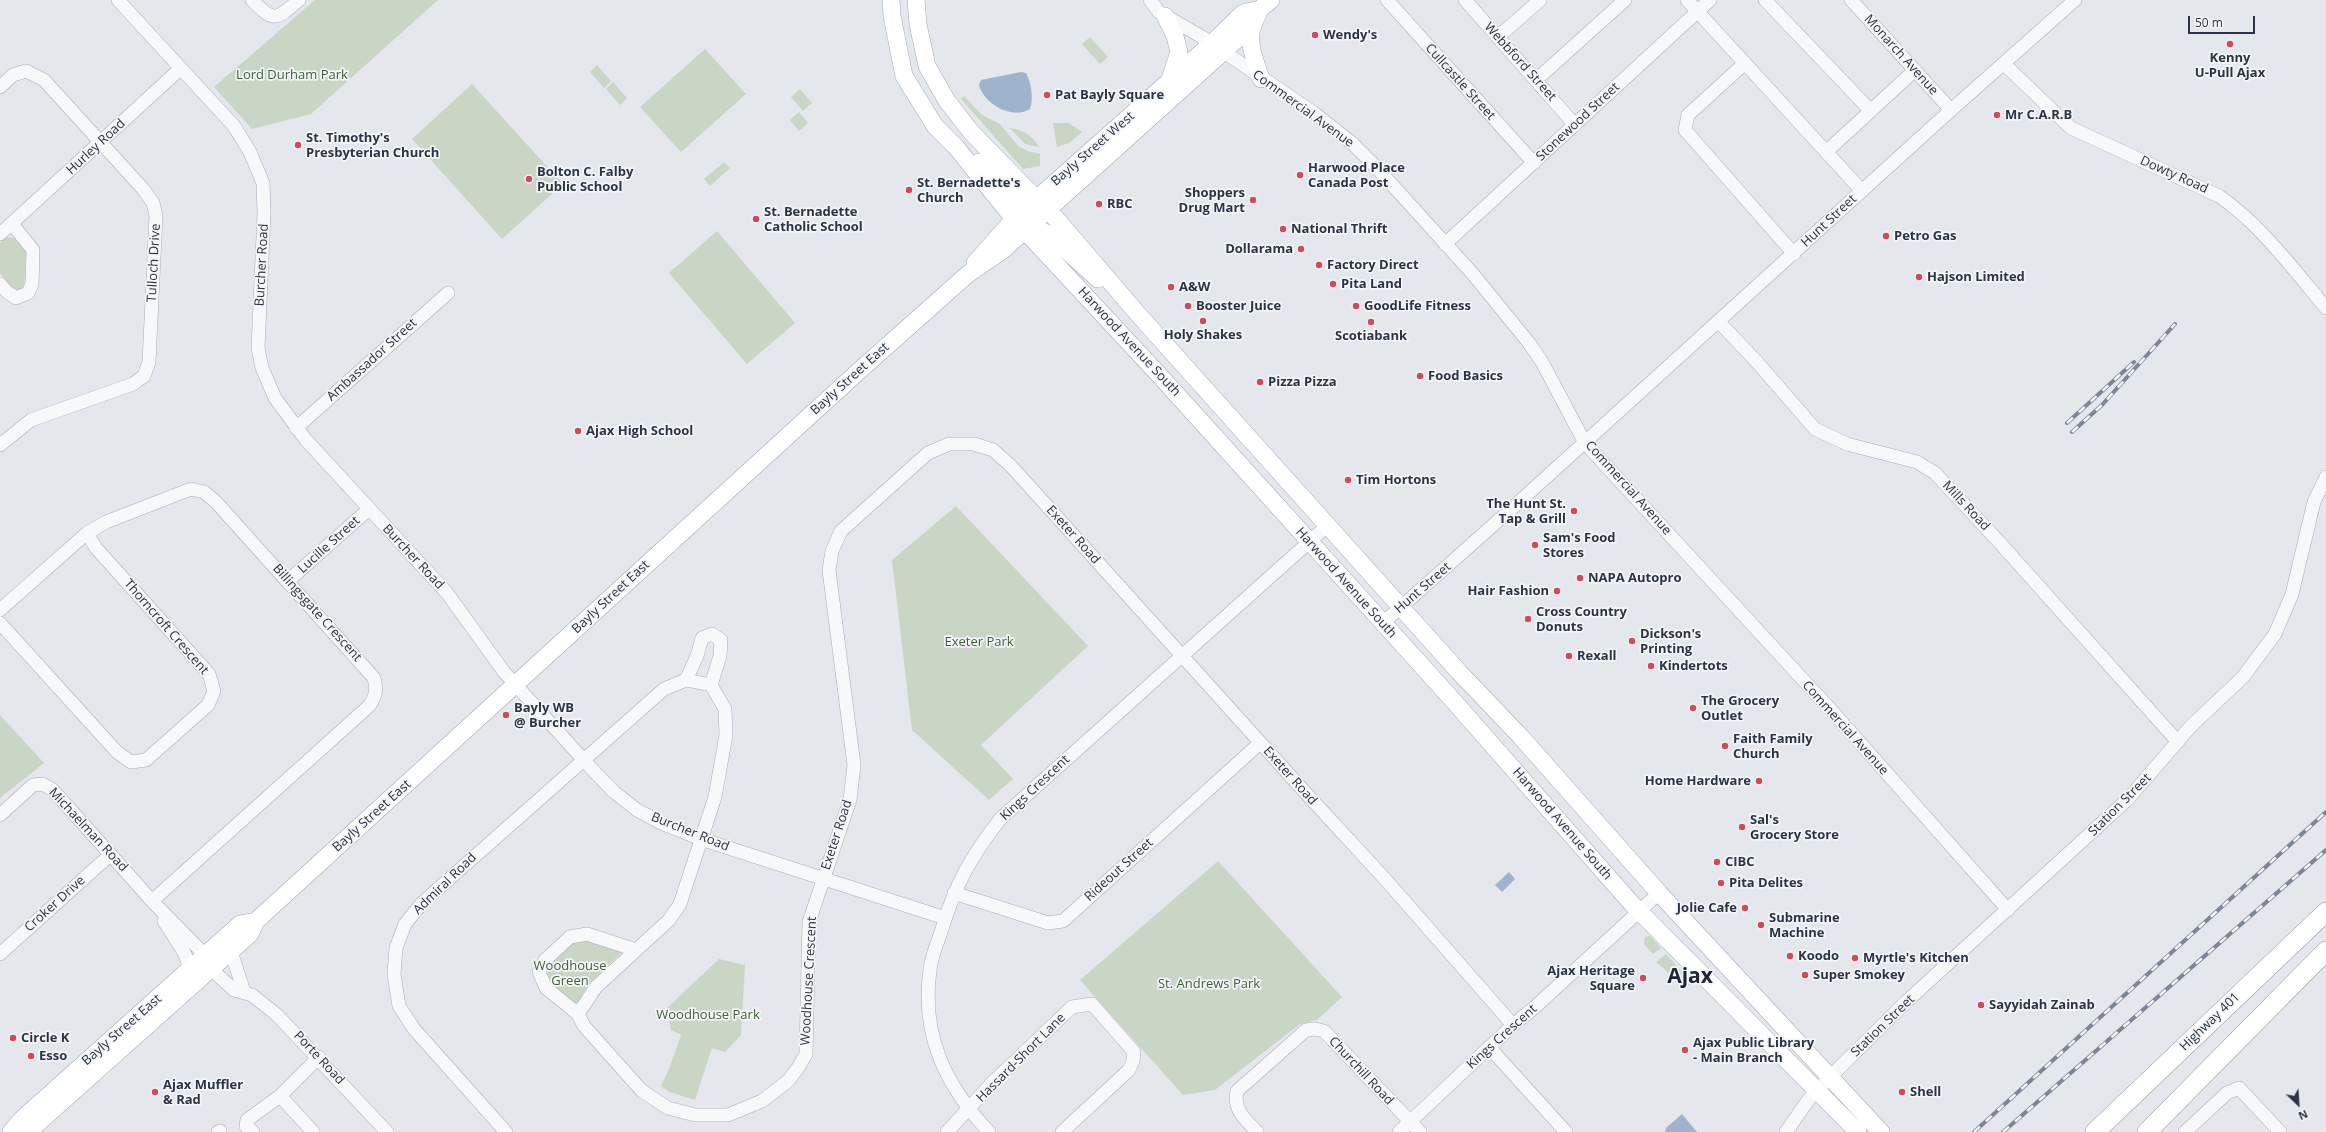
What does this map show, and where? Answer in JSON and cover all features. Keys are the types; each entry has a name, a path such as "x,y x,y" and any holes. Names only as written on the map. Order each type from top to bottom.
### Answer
{"highway":[{"name":"Highway 401","path":"2095,1132 2326,912"},
{"path":"2147,1132 2326,951"}],"main road":[{"name":"Harwood Avenue South","path":"891,0 892,16 904,76 935,126 956,147 1023,224 1383,623 1639,911 1858,1132"},
{"name":"Harwood Avenue South","path":"916,0 918,24 927,66 947,102 972,133 1184,363 1328,525 1521,737 1659,893 1880,1132"},
{"name":"Bayly Street West","path":"1037,205 1143,125 1217,48 1243,13 1266,5"},
{"name":"Bayly Street West","path":"1037,205 1170,80 1253,25 1266,5"},
{"path":"1165,16 1175,36 1179,52 1170,80"},
{"path":"1253,25 1251,30 1252,51 1261,78"},
{"path":"956,147 974,157 1016,199 1037,205"},
{"name":"Bayly Street East","path":"28,1132 149,1014 190,970 231,951 250,934 256,921 860,370 968,274 1003,250 1037,205"},
{"path":"1023,224 1048,234 1137,313"},
{"path":"1161,377 1184,363"},
{"path":"1499,754 1521,737"},
{"name":"Bayly Street East","path":"12,1132 22,1119 149,1014 208,962 240,924 256,921"}],"street":[{"name":"Burcher Road","path":"118,0 234,126 250,152 263,183 264,214 258,348 268,386 296,428 446,593 516,685 614,792 637,810 661,823 701,839 945,918"},
{"path":"252,0 266,14 274,17 283,14 299,0"},
{"name":"Commercial Avenue","path":"1150,0 1165,16 1217,48 1314,113 1352,143 1446,244 1529,343 1542,362 1585,443 1830,709 2008,910"},
{"name":"Cullcastle Street","path":"1387,0 1534,163"},
{"name":"Webbford Street","path":"1464,0 1575,125"},
{"path":"1498,37 1540,0"},
{"path":"1536,80 1625,0"},
{"path":"1687,0 1862,191"},
{"name":"Stonewood Street","path":"1446,244 1710,0"},
{"path":"1765,0 1871,111"},
{"name":"Monarch Avenue","path":"1851,0 1951,110"},
{"name":"Hunt Street","path":"1383,623 1463,553 1951,110 2075,0"},
{"path":"1745,63 1688,115 1685,130 1794,254"},
{"name":"Dowty Road","path":"2004,64 2071,128 2219,196 2232,204 2281,255 2326,308"},
{"name":"Hurley Road","path":"0,234 180,69"},
{"path":"1826,152 1915,70"},
{"name":"Tulloch Drive","path":"0,87 13,75 26,71 36,74 44,80 144,190 153,203 156,216 149,362 144,376 133,384 31,420 0,445"},
{"path":"0,284 7,292 16,298 28,293 32,284 33,250 12,224"},
{"name":"Ambassador Street","path":"296,428 448,293"},
{"name":"Mills Road","path":"1719,322 1757,362 1815,429 1847,444 1917,462 1935,473 2000,543 2178,742"},
{"name":"Exeter Road","path":"822,879 850,800 854,765 829,570 832,551 840,531 928,453 949,444 974,444 993,450 1011,466 1260,743 1448,949 1513,1024"},
{"name":"Station Street","path":"1786,1132 1817,1090 1830,1077 1907,1001 2128,799 2178,742 2243,677 2275,634 2292,594 2314,502 2326,477"},
{"name":"Billingsgate Crescent","path":"0,610 87,533 106,522 191,489 204,492 216,502 368,670 376,683 375,697 358,716 152,901"},
{"name":"Lucille Street","path":"288,581 369,509"},
{"name":"Kings Crescent","path":"989,1132 969,1110 948,1078 932,1036 929,1018 928,994 930,968 954,893 976,850 1001,818 1328,525"},
{"name":"Thorncroft Crescent","path":"0,623 117,752 131,762 146,760 208,705 214,691 209,674 96,548 87,533"},
{"path":"578,1014 596,987 668,920 680,904 715,797 726,735 725,709 711,685 720,656 721,640 712,634 702,638 697,656 686,680 711,685"},
{"name":"Admiral Road","path":"506,1132 414,1029 399,1006 394,974 396,948 405,924 422,903 583,759 664,689 686,680"},
{"name":"Rideout Street","path":"954,893 1048,923 1063,921 1260,743"},
{"name":"Michaelman Road","path":"0,815 33,785 42,784 52,789 208,962"},
{"name":"Croker Drive","path":"0,954 110,855"},
{"name":"Woodhouse Crescent","path":"636,950 587,934 570,937 545,960 539,972 546,988 578,1014 584,1026 642,1091 668,1108 695,1116 728,1115 762,1101 788,1081 806,1054 809,922 822,879"},
{"name":"Kings Crescent","path":"1398,1132 1513,1024 1535,1007 1659,893"},
{"name":"Michaelman Road","path":"152,901 185,954 190,970"},
{"path":"231,951 244,992"},
{"name":"Porte Road","path":"208,962 234,990 252,995 277,1014 319,1057 387,1132"},
{"name":"Hassard-Short Lane","path":"969,1110 993,1082 1072,1007 1092,1004 1134,1052 1133,1061 1129,1070 1062,1132"},
{"name":"Churchill Road","path":"1257,1132 1236,1109 1237,1091 1306,1030 1315,1029 1324,1031 1420,1132"},
{"path":"1490,1047 1566,1132"},
{"path":"253,1132 246,1126 247,1120 280,1096 319,1057"},
{"path":"2185,1132 2227,1093 2239,1088 2280,1132"},
{"path":"280,1096 312,1132"},
{"path":"947,1132 969,1110"}],"green space":[{"name":"Lord Durham Park","path":"315,0 438,0 311,114 252,129 214,87"},
{"path":"1090,37 1108,57 1100,64 1082,44"},
{"path":"705,49 746,94 681,152 640,107"},
{"path":"597,65 611,81 604,88 590,72"},
{"path":"613,82 627,98 620,105 606,89"},
{"path":"472,84 563,184 502,239 412,139"},
{"path":"800,89 812,103 803,111 791,97"},
{"path":"964,96 982,115 1000,124 1018,146 1028,151 1040,154 1040,166 1023,169 961,99"},
{"path":"799,112 808,123 799,131 790,120"},
{"path":"1053,123 1069,123 1082,132 1069,143 1057,147"},
{"path":"1010,128 1027,134 1039,147 1025,144"},
{"path":"724,162 730,168 710,186 704,179"},
{"path":"717,231 795,323 747,364 669,273"},
{"path":"6,237 16,238 25,247 26,253 24,288 14,292 0,273 0,243"},
{"name":"Exeter Park","path":"956,506 1088,646 981,745 1013,779 989,800 912,730 892,560"},
{"path":"0,715 44,763 0,798"},
{"name":"St. Andrews Park","path":"1218,861 1342,997 1317,1020 1300,1024 1215,1090 1183,1095 1080,980"},
{"path":"1650,936 1661,948 1653,954 1644,944 1645,937"},
{"name":"Woodhouse Green","path":"582,939 621,949 621,953 587,986 578,1002 571,1004 544,977 546,966 572,940"},
{"path":"1666,954 1694,985 1678,986 1671,975 1656,962"},
{"name":"Woodhouse Park","path":"719,959 745,965 741,1035 725,1052 712,1048 695,1100 669,1092 661,1086 669,1069 681,1035 671,1030 667,1008"}],"water":[{"path":"1021,72 1026,73 1028,77 1032,96 1030,109 1023,112 1015,113 1007,111 993,104 982,92 979,85 981,80"},
{"path":"1509,872 1515,879 1502,892 1495,885"},
{"path":"1682,1114 1697,1132 1665,1132 1666,1128"}],"railway":[{"path":"2072,432 2102,405 2175,324"},
{"path":"2067,423 2134,362"},
{"path":"1974,1132 2326,812"},
{"path":"2003,1132 2326,850"}],"place":[{"name":"Wendy's","path":"1315,35"},
{"name":"Kenny U-Pull Ajax","path":"2230,44"},
{"name":"Pat Bayly Square","path":"1047,95"},
{"name":"Mr C.A.R.B","path":"1997,115"},
{"name":"St. Timothy's Presbyterian Church","path":"298,145"},
{"name":"Harwood Place Canada Post","path":"1300,175"},
{"name":"Bolton C. Falby Public School","path":"529,179"},
{"name":"St. Bernadette's Church","path":"909,190"},
{"name":"Shoppers Drug Mart","path":"1253,200"},
{"name":"RBC","path":"1099,204"},
{"name":"St. Bernadette Catholic School","path":"756,219"},
{"name":"National Thrift","path":"1283,229"},
{"name":"Petro Gas","path":"1886,236"},
{"name":"Dollarama","path":"1301,249"},
{"name":"Factory Direct","path":"1319,265"},
{"name":"Hajson Limited","path":"1919,277"},
{"name":"Pita Land","path":"1333,284"},
{"name":"A&W","path":"1171,287"},
{"name":"Booster Juice","path":"1188,306"},
{"name":"GoodLife Fitness","path":"1356,306"},
{"name":"Holy Shakes","path":"1203,321"},
{"name":"Scotiabank","path":"1371,322"},
{"name":"Food Basics","path":"1420,376"},
{"name":"Pizza Pizza","path":"1260,382"},
{"name":"Ajax High School","path":"578,431"},
{"name":"Tim Hortons","path":"1348,480"},
{"name":"The Hunt St. Tap & Grill","path":"1574,511"},
{"name":"Sam's Food Stores","path":"1535,545"},
{"name":"NAPA Autopro","path":"1580,578"},
{"name":"Hair Fashion","path":"1557,591"},
{"name":"Cross Country Donuts","path":"1528,619"},
{"name":"Dickson's Printing","path":"1632,641"},
{"name":"Rexall","path":"1569,656"},
{"name":"Kindertots","path":"1651,666"},
{"name":"The Grocery Outlet","path":"1693,708"},
{"name":"Bayly WB @ Burcher","path":"506,715"},
{"name":"Faith Family Church","path":"1725,746"},
{"name":"Home Hardware","path":"1759,781"},
{"name":"Sal's Grocery Store","path":"1742,827"},
{"name":"CIBC","path":"1717,862"},
{"name":"Pita Delites","path":"1721,883"},
{"name":"Jolie Cafe","path":"1745,908"},
{"name":"Submarine Machine","path":"1761,925"},
{"name":"Koodo","path":"1790,956"},
{"name":"Myrtle's Kitchen","path":"1855,958"},
{"name":"Super Smokey","path":"1805,975"},
{"name":"Ajax Heritage Square","path":"1643,978"},
{"name":"Sayyidah Zainab","path":"1981,1005"},
{"name":"Circle K","path":"13,1038"},
{"name":"Ajax Public Library - Main Branch","path":"1685,1050"},
{"name":"Esso","path":"31,1056"},
{"name":"Ajax Muffler & Rad","path":"155,1092"},
{"name":"Shell","path":"1902,1092"}],"district":[{"name":"Ajax","path":"1690,977"}]}
